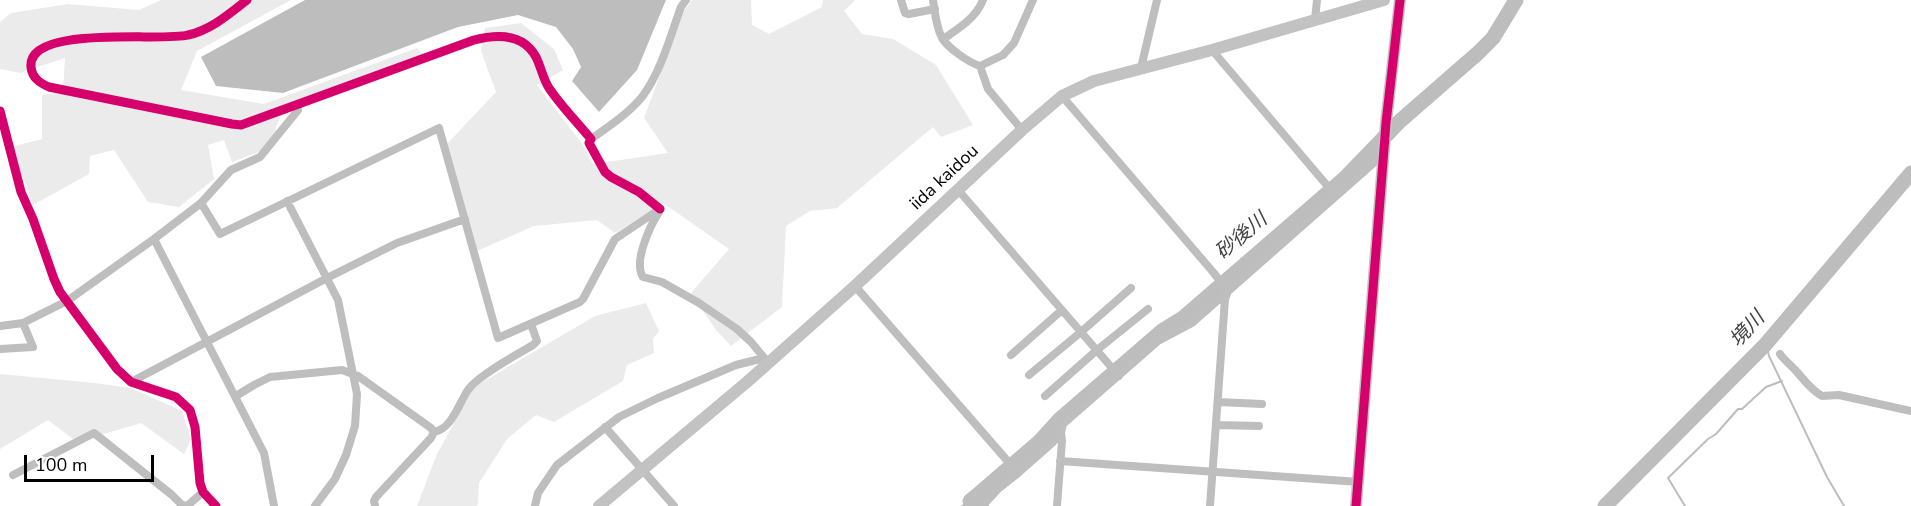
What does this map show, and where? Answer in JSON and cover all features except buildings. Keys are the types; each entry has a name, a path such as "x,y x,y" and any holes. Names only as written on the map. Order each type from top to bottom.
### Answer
{"main road":[{"name":"iida kaidou","path":"599,506 766,360 855,286 1022,129 1062,96 1094,81 1212,50 1384,0"},
{"path":"1356,506 1386,123 1400,0"}],"street":[{"path":"247,0 218,22 188,36 99,37 68,40 45,46 39,49 32,59 33,73 41,83 49,87 240,125 474,40 504,35 529,45 537,58 548,87 591,139"},
{"path":"660,209 639,192 604,172 589,143 641,97 659,67 681,7 686,0"},
{"path":"901,0 904,13 909,14 934,5 943,39 963,58 980,66 988,89 1022,129"},
{"path":"943,39 962,27 973,16 982,0"},
{"path":"980,66 1004,55 1014,43 1033,0"},
{"path":"1141,68 1156,0"},
{"path":"1315,20 1317,0"},
{"path":"1212,50 1335,195"},
{"path":"1062,96 1227,290"},
{"path":"0,326 23,323 67,301 154,239 201,202 231,170 261,157 294,116 298,110 297,105"},
{"path":"0,111 21,192 54,279 67,301 117,369 131,382 176,397 190,410 195,428 196,460 203,492 216,506"},
{"path":"201,202 220,234 439,128 498,338 584,299 615,239 660,209"},
{"path":"985,506 985,503 1017,471 1052,443 1060,433 1063,424 1158,341 1192,322 1385,149"},
{"path":"959,190 1118,375"},
{"path":"287,201 338,300 357,394 355,426 346,455 335,479 315,506"},
{"path":"660,209 653,221 640,258 640,273 643,277 662,282 699,303 737,329 766,360"},
{"path":"131,382 397,243 465,219"},
{"path":"154,239 264,453 274,506"},
{"path":"855,286 1017,471"},
{"path":"1029,375 1131,288"},
{"path":"1210,506 1227,290"},
{"path":"1045,396 1148,309"},
{"path":"1011,355 1062,310"},
{"path":"0,350 33,347 23,323"},
{"path":"375,506 376,497 434,432 439,431 453,416 469,387 537,341 531,324"},
{"path":"1780,354 1804,382 1822,396 1839,395 1911,411"},
{"path":"535,506 538,493 556,465 619,417 736,364 766,360"},
{"path":"236,396 270,377 342,370 351,372 407,410 434,432"},
{"path":"1218,402 1262,404"},
{"path":"1216,425 1260,426"},
{"path":"606,427 674,506"},
{"path":"13,475 94,433 182,505 187,506 203,492"},
{"path":"1057,506 1062,441 1060,433"},
{"path":"1060,461 1359,482"}],"shaded area":[{"path":"161,0 291,0 197,51 181,90 264,104 417,48 423,54 285,106 276,127 275,146 232,162 224,140 208,145 214,179 179,207 148,202 114,150 90,156 89,174 33,205 11,147 42,139 42,95 63,92 65,58 20,73 0,69 0,22 11,13 68,4 139,10"},
{"path":"305,0 666,0 637,70 599,112 572,81 581,67 573,49 556,27 518,15 458,27 283,93 216,86 201,57"},
{"path":"692,0 751,0 752,25 769,34 822,7 823,0 855,0 844,11 862,34 893,39 936,65 973,125 941,137 933,127 837,208 810,211 786,226 782,307 731,346 716,330 691,293 729,249 663,203 615,233 597,220 534,226 477,251 447,144 496,92 481,51 485,28 521,23 554,49 563,70 537,85 583,145 593,164 668,153 644,118 684,11"},
{"path":"646,303 659,331 653,339 654,353 627,365 623,381 554,422 536,415 507,439 479,483 477,506 417,506 437,454 474,387 595,316"},
{"path":"0,374 131,388 182,411 191,439 184,454 141,423 77,442 48,420 0,449"}],"waterway":[{"name":"砂後川","path":"981,492 1039,442 1059,420 1162,331 1183,318 1345,178 1400,121 1493,38 1516,0"},
{"name":"境川","path":"1605,506 1765,345 1911,173"},
{"path":"1766,343 1769,356 1827,477 1844,506"},
{"path":"1685,506 1668,478 1716,434 1738,409 1742,409 1766,387 1782,381"},
{"name":"砂後川","path":"970,501 981,492 978,506"},
{"path":"962,506 970,501"}],"cycle path":[{"path":"247,0 212,25 188,35 98,37 50,45 36,54 31,67 33,74 37,80 49,87 241,125 474,40 509,37 517,39 531,49 549,88 591,139 589,143 605,172 639,192 660,209"},
{"path":"1356,506 1386,123 1400,0"},
{"path":"0,111 21,192 60,292 117,369 131,382 176,397 190,410 195,427 200,483 203,492 216,506"}]}
